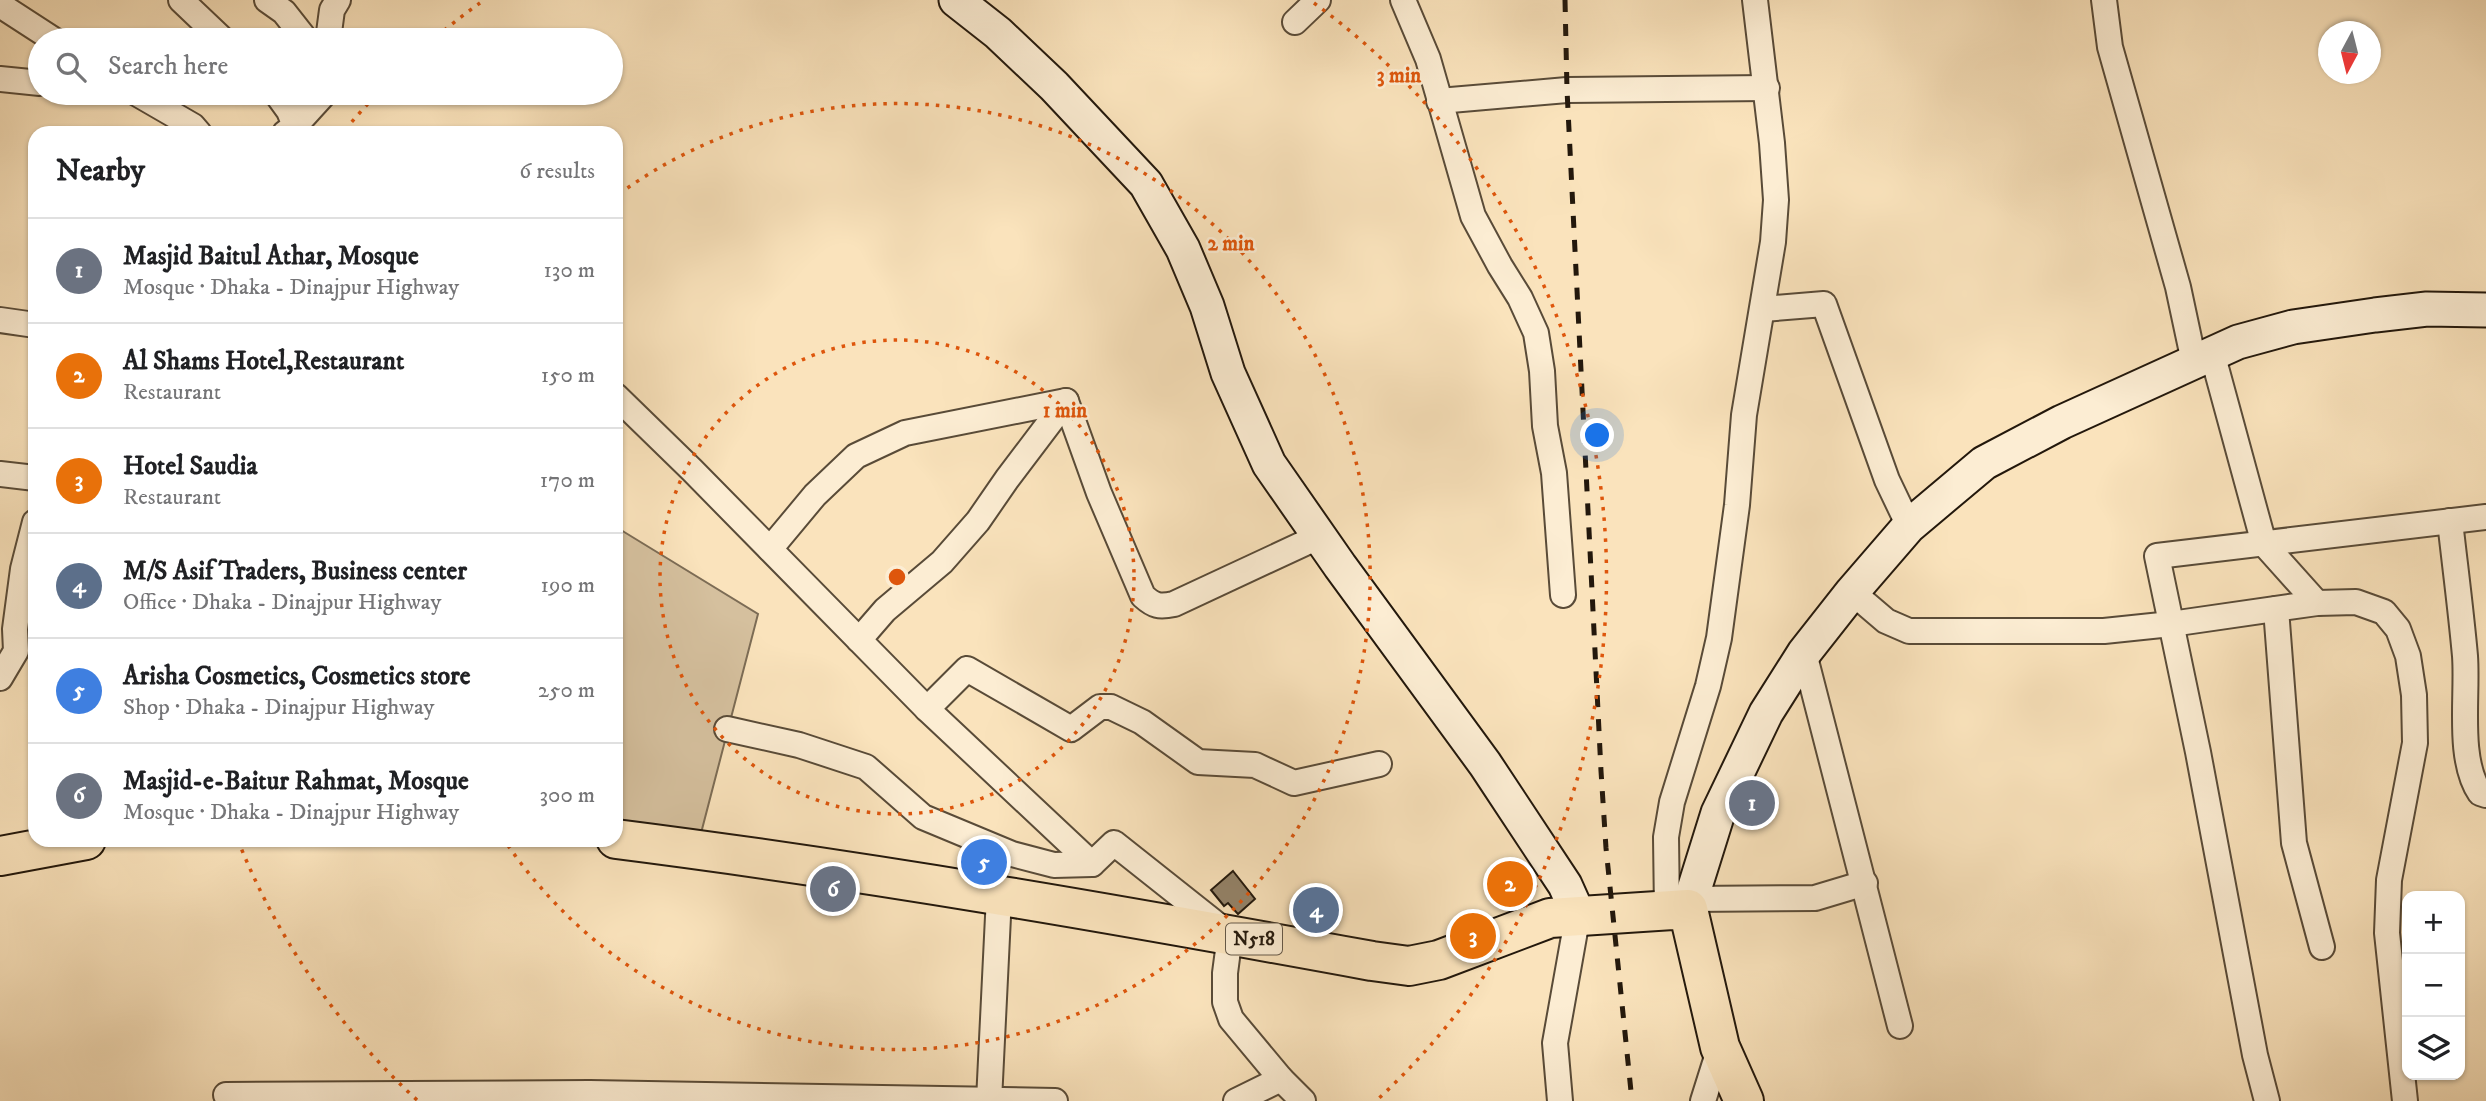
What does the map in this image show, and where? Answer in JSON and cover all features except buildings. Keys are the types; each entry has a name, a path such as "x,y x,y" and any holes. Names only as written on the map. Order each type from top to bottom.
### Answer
{"highway":[{"name":"N518","path":"623,840 749,856 999,896 1409,966 1439,960 1550,918 1682,906"},
{"path":"0,856 48,847"},
{"path":"1682,906 1720,1047 1744,1101"}],"street":[{"path":"181,0 210,28"},
{"path":"267,0 284,12 297,28"},
{"path":"330,28 332,10 338,0"},
{"path":"956,0 998,33 1054,86 1146,184 1183,249 1207,306 1228,373 1269,464 1485,764 1565,885 1578,914 1555,1043 1560,1101"},
{"path":"1295,22 1318,0"},
{"path":"1403,0 1428,59 1474,216 1521,298 1536,333 1542,371 1545,426 1554,473 1563,595"},
{"path":"1682,906 1665,837 1672,802 1708,686 1719,638 1736,518 1744,415 1773,242 1776,200 1767,88 1755,0"},
{"path":"2104,0 2110,47 2178,287 2264,544 2317,603"},
{"path":"0,5 35,28"},
{"path":"0,79 28,82"},
{"path":"1440,101 1567,90 1767,88"},
{"path":"157,105 193,126"},
{"path":"285,105 289,111 290,126"},
{"path":"294,126 316,105"},
{"path":"1763,309 1824,304 1887,480 1909,526"},
{"path":"1682,906 1718,813 1766,713 1804,653 1909,526 1984,463 2062,422 2238,342 2293,327 2427,309 2486,310"},
{"path":"0,320 28,324"},
{"path":"1066,401 1099,494 1143,596 1153,606 1174,604 1320,536"},
{"path":"770,549 815,495 856,456 905,433 1066,401"},
{"path":"859,640 885,610 942,562 978,521 1066,401"},
{"path":"623,404 927,709 1092,864"},
{"path":"0,474 28,477"},
{"path":"2267,1101 2255,1055 2198,752 2157,556 2486,517"},
{"path":"2450,522 2467,683 2466,742 2472,782 2480,793 2486,794"},
{"path":"0,678 25,631 23,569 28,549"},
{"path":"1852,592 1886,621 1909,631 2104,631 2317,603 2356,602 2384,612 2398,629 2408,656 2414,695 2415,743 2389,880 2388,933 2405,1101"},
{"path":"2276,609 2294,843 2322,947"},
{"path":"1804,653 1900,1026"},
{"path":"927,709 967,669 1071,729 1100,707 1111,707 1142,722 1198,762 1255,765 1294,783 1379,764"},
{"path":"727,729 799,745 866,767 923,817 965,837 1012,854 1054,864 1092,864 1114,843 1230,935 1225,973 1225,1002 1231,1019 1280,1079 1303,1101"},
{"path":"1682,906 1815,898 1865,883"},
{"path":"989,1100 999,896"},
{"path":"1703,1101 1720,1047"},
{"path":"1236,1101 1280,1079"},
{"path":"226,1095 1055,1101"}],"shaded area":[{"path":"623,531 758,614 700,837 623,824"}],"railway":[{"path":"1565,0 1567,90 1601,771 1606,848 1632,1101"}],"place":[{"name":"Masjid Baitul Athar, Mosque","path":"1752,803"},
{"name":"Arisha Cosmetics, Cosmetics store","path":"984,862"},
{"name":"Al Shams Hotel,Restaurant","path":"1510,884"},
{"name":"Masjid-e-Baitur Rahmat, Mosque","path":"833,889"},
{"name":"M/S Asif Traders, Business center","path":"1316,910"},
{"name":"Hotel Saudia","path":"1473,936"}]}
